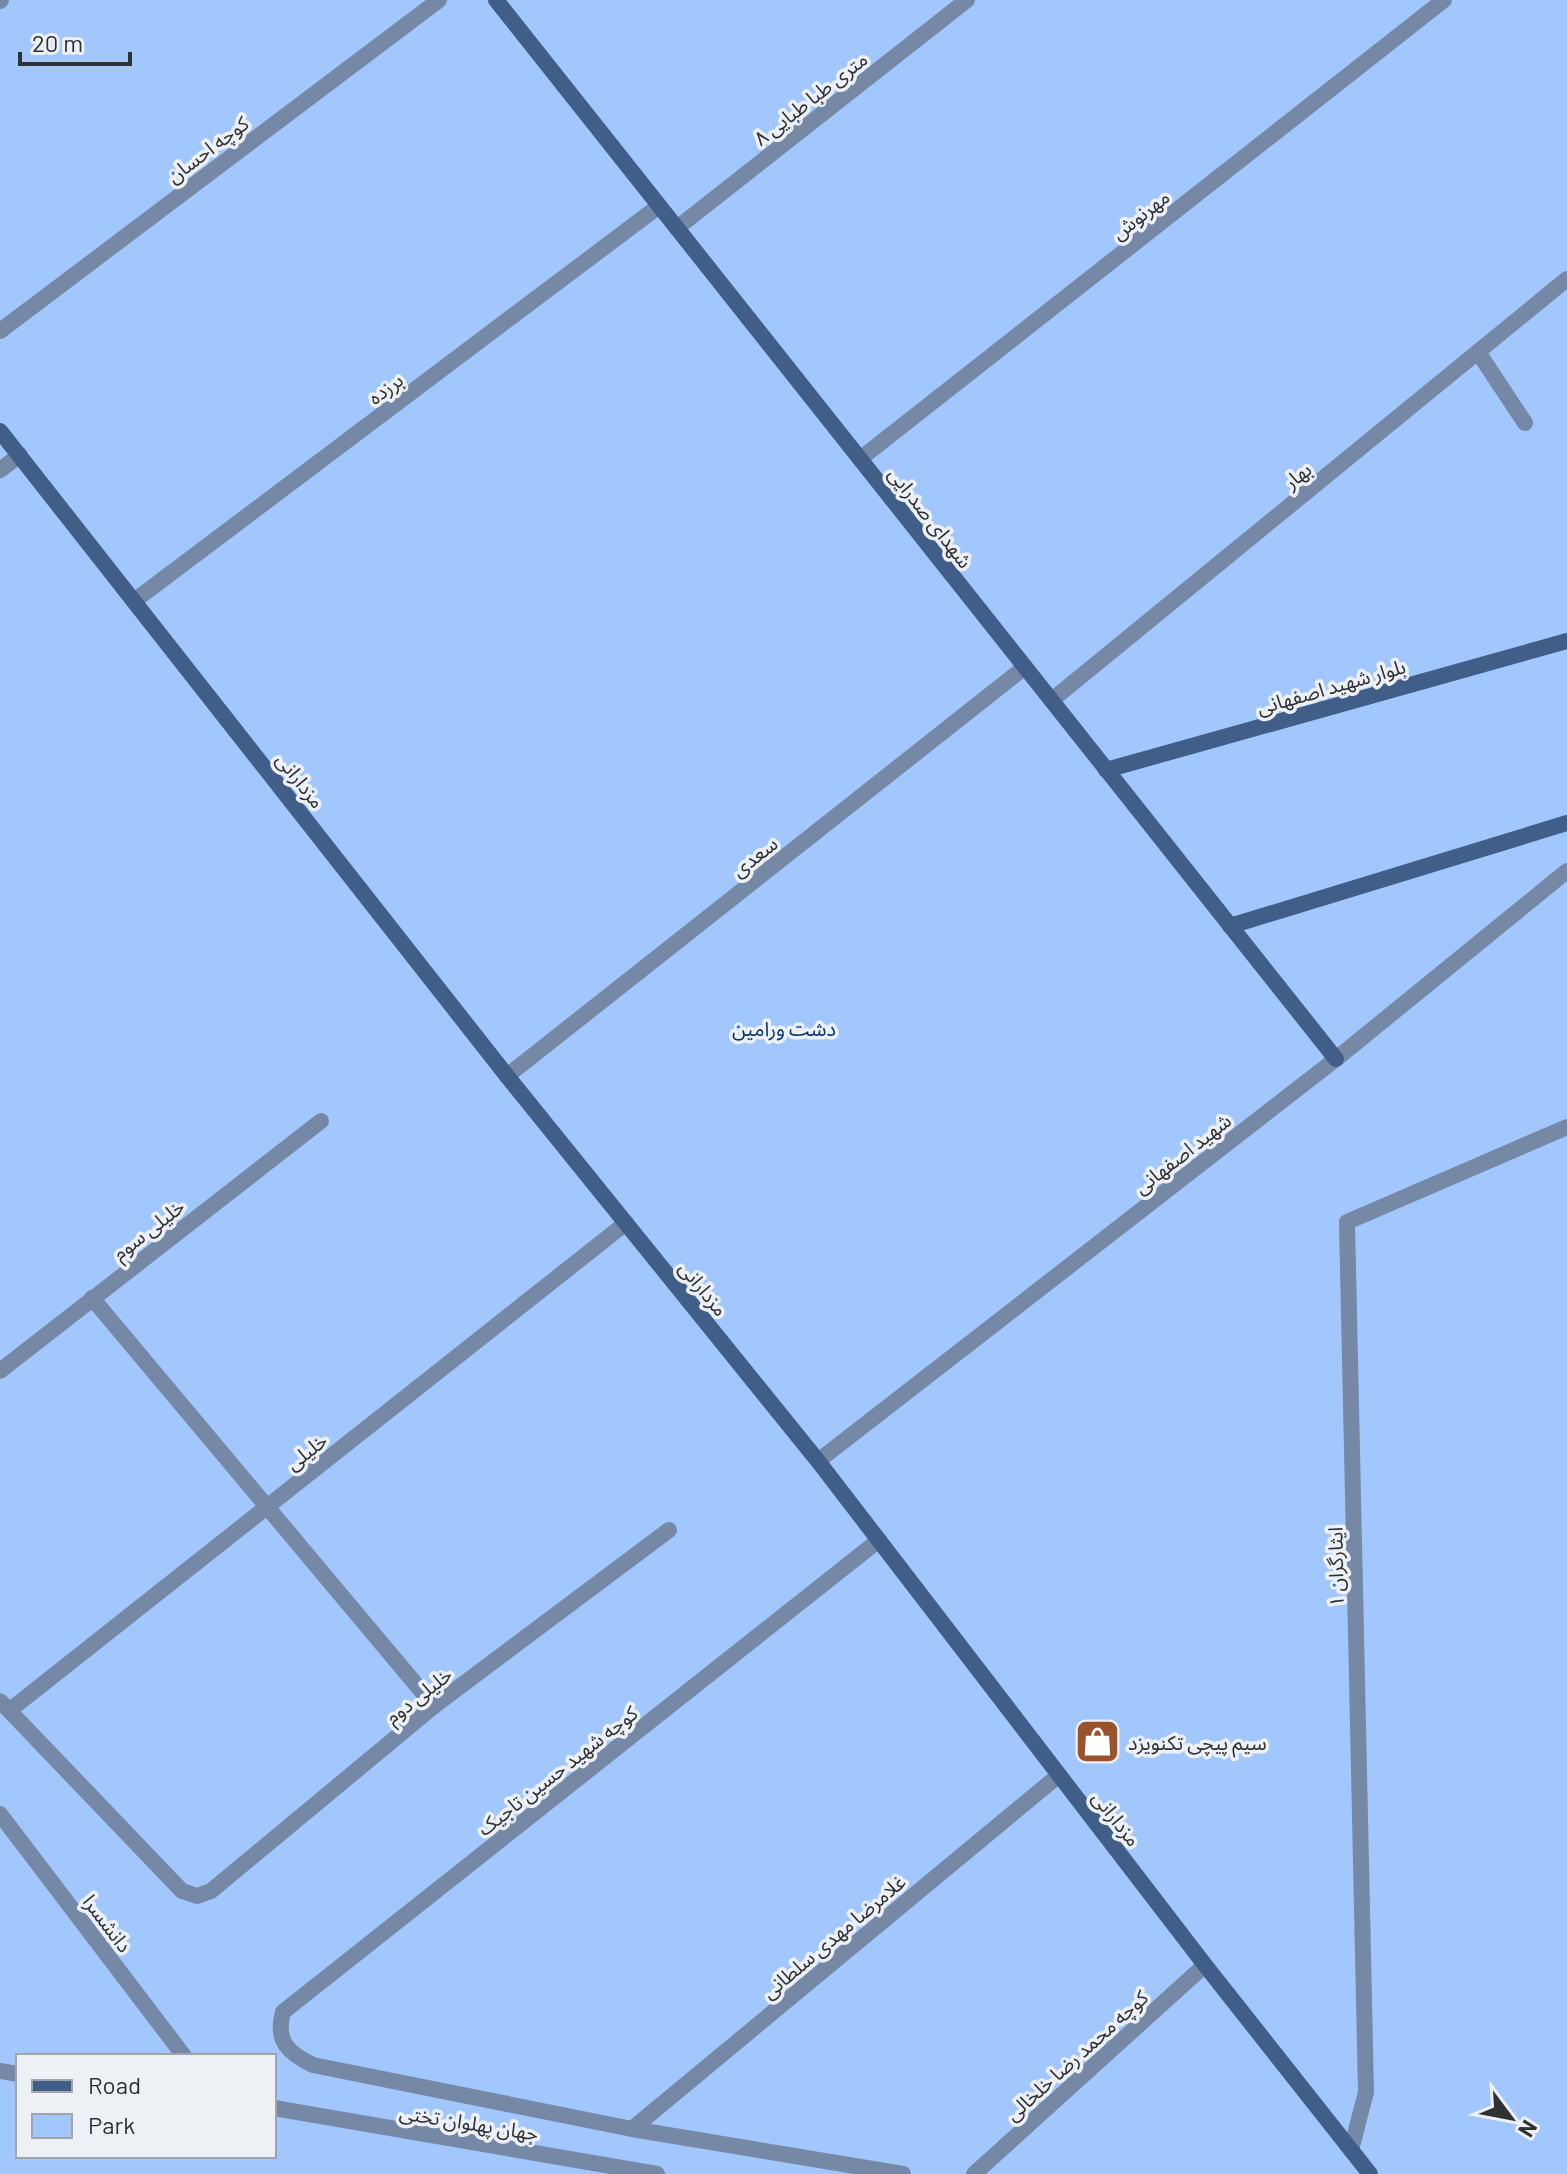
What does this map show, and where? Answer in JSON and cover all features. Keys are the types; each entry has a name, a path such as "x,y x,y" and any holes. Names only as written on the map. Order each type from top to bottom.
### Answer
{"main road":[{"name":"شهدای صدرایی","path":"496,0 1336,1059"},
{"name":"مزدارانی","path":"0,431 507,1076 818,1461 1205,1965 1370,2174"},
{"name":"بلوار شهید اصفهانی","path":"1106,770 1567,641"},
{"path":"1230,926 1567,823"}],"street":[{"name":"کوچه احسان","path":"0,331 439,0"},
{"name":"۸ متری طبا طبایی","path":"677,228 967,0"},
{"name":"مهرنوش","path":"860,459 1444,0"},
{"name":"برزده","path":"134,601 659,206"},
{"name":"بهار","path":"1052,700 1567,279"},
{"path":"1478,352 1525,423"},
{"path":"0,470 20,455"},
{"name":"سعدی","path":"507,1076 1025,667"},
{"name":"شهید اصفهانی","path":"818,1461 1336,1059 1567,871"},
{"name":"خلیلی سوم","path":"0,1371 321,1121"},
{"name":"ایثارگران ۱","path":"1351,2150 1366,2092 1347,1222 1567,1127"},
{"name":"خلیلی","path":"5,1706 267,1507 626,1223"},
{"path":"92,1298 434,1706"},
{"name":"خلیلی دوم","path":"5,1706 182,1891 197,1896 211,1891 434,1706 669,1530"},
{"name":"کوچه شهید حسین تاجیک","path":"632,2129 313,2065 296,2057 283,2041 279,2026 283,2012 879,1540"},
{"name":"غلامرضا مهدی سلطانی","path":"632,2129 1059,1775"},
{"name":"دانشسرا","path":"0,1814 182,2054"},
{"name":"کوچه محمد رضا خلخالی","path":"974,2174 1205,1965"},
{"name":"جهان پهلوان تختی","path":"276,2108 657,2174"},
{"path":"632,2129 829,2168 903,2174"}],"green space":[{"name":"دشت ورامین","path":"0,0 1567,0 1567,2174 0,2174"}],"place":[{"name":"سیم پیچی تکنویزد","path":"1097,1742"}]}
